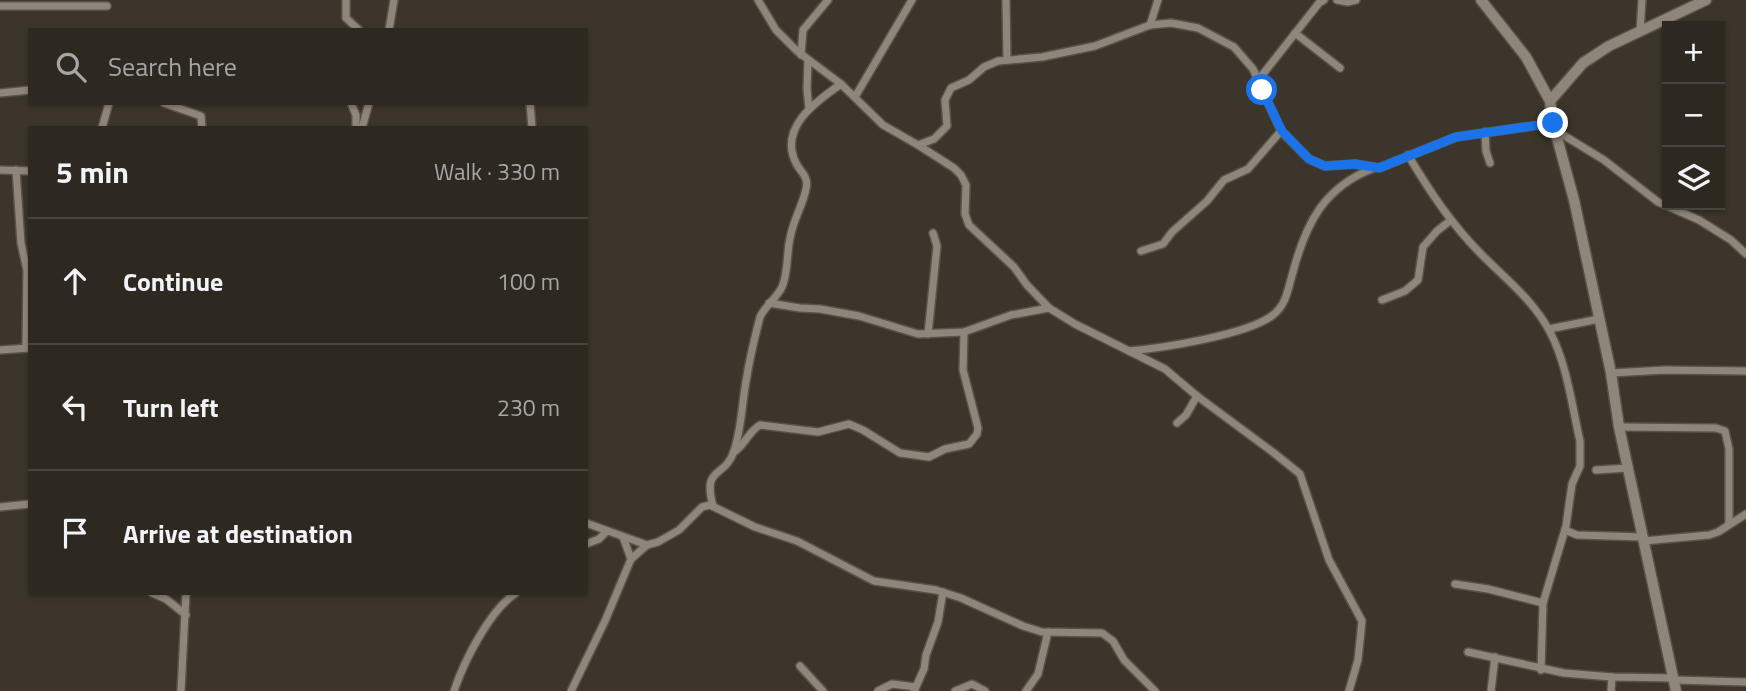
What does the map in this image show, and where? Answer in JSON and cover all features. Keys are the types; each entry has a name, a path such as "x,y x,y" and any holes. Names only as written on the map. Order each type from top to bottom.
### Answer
{"street":[{"path":"346,0 346,18 357,28"},
{"path":"389,28 394,0"},
{"path":"758,0 776,30 805,57 841,84 883,125 954,168 961,175 966,185 965,214 970,225 1014,267 1049,308 1165,369 1196,396 1300,474 1329,560 1362,621 1358,660 1349,691"},
{"path":"809,108 803,30 828,0"},
{"path":"855,97 912,0"},
{"path":"1006,0 1007,60"},
{"path":"1150,25 1158,0"},
{"path":"1259,79 1324,0"},
{"path":"1337,0 1356,0"},
{"path":"1640,32 1642,0"},
{"path":"1550,101 1583,63 1609,46 1706,0"},
{"path":"1482,1 1526,57 1550,101 1611,373 1619,427 1676,691"},
{"path":"0,6 107,6"},
{"path":"918,145 934,139 947,126 945,100 951,88 969,80 989,64 1095,46 1159,23 1185,24 1225,41 1242,54 1259,79 1282,131 1301,152 1318,164 1333,167 1355,164 1374,168"},
{"path":"1295,33 1340,68"},
{"path":"734,452 760,317 781,289 792,230 807,188 806,179 794,158 792,138 796,124 809,108 841,84"},
{"path":"0,93 28,90"},
{"path":"103,126 108,105"},
{"path":"170,105 201,116 202,126"},
{"path":"352,105 356,115 356,126"},
{"path":"363,126 368,105"},
{"path":"530,105 532,126"},
{"path":"1128,351 1167,346 1241,330 1272,316 1286,298 1305,234 1326,200 1342,183 1456,137 1485,132 1554,127 1604,160 1667,208 1699,220 1731,240 1746,254"},
{"path":"1141,251 1163,244 1172,232 1207,201 1224,180 1248,169 1282,131"},
{"path":"1485,132 1490,163"},
{"path":"1408,155 1434,199 1451,220 1516,287 1549,329 1559,355 1581,454 1580,466 1572,484 1570,512 1543,603 1541,670"},
{"path":"0,170 28,171"},
{"path":"0,350 28,348 28,270 21,243 16,170"},
{"path":"1382,300 1405,291 1418,280 1423,247 1451,220"},
{"path":"928,334 937,246 933,233"},
{"path":"769,303 859,316 907,332 928,334 964,332 1011,314 1049,308"},
{"path":"1549,329 1599,320"},
{"path":"713,506 709,489 713,473 724,466 741,447 751,430 760,425 818,432 849,424 900,453 929,457 945,449 970,444 978,428 963,370 964,332"},
{"path":"1611,373 1665,370 1746,371"},
{"path":"1177,423 1186,415 1196,396"},
{"path":"1619,427 1716,428 1725,431 1729,449 1729,523"},
{"path":"1596,470 1629,468"},
{"path":"0,507 28,505"},
{"path":"571,691 631,559 647,545 679,530 704,506 713,506 755,527 807,546 865,578 943,592 1023,626 1048,632 1102,634 1113,641 1124,660 1155,691"},
{"path":"1565,530 1577,535 1643,539 1709,535 1746,514"},
{"path":"588,524 647,545"},
{"path":"588,543 599,539 607,531"},
{"path":"623,536 631,559"},
{"path":"1455,584 1543,603"},
{"path":"878,691 892,684 915,689 938,622 943,592"},
{"path":"157,595 186,615"},
{"path":"181,691 186,595"},
{"path":"454,691 484,630 496,611 514,595"},
{"path":"1026,691 1038,674 1048,632"},
{"path":"1468,652 1541,670 1612,677 1746,682"},
{"path":"1491,691 1495,657"},
{"path":"800,666 823,691"},
{"path":"1611,691 1612,677"},
{"path":"955,691 972,684 985,691"}],"route":[{"path":"1262,90 1282,131 1301,152 1318,164 1333,167 1355,164 1379,168 1456,137 1553,123"}]}
